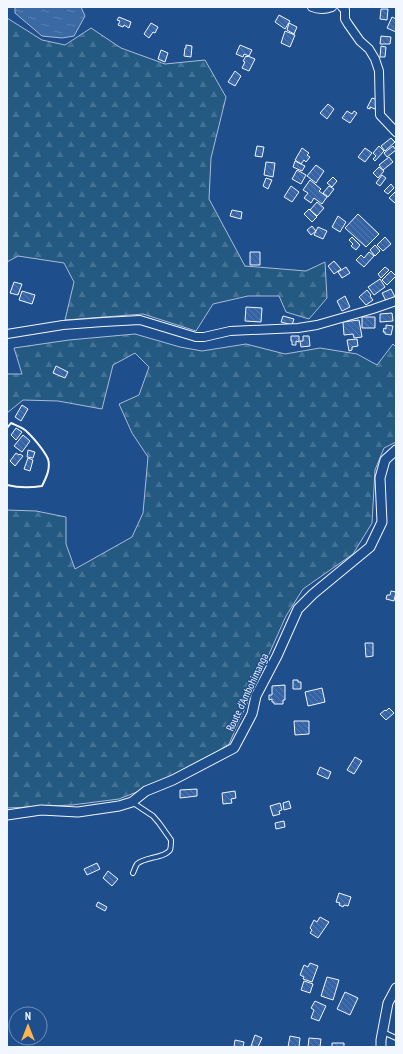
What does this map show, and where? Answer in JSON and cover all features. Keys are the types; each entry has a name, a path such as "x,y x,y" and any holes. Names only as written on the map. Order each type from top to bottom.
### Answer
{"street":[{"path":"312,7 318,10 332,7"},
{"path":"342,7 345,10 345,19 348,24 375,59 379,71 380,115 396,132"},
{"path":"7,334 63,326 140,320 196,337 204,337 230,331 298,328 317,325 396,301"},
{"name":"Route d'Ambohimanga","path":"7,815 41,810 78,812 119,806 132,802 146,791 173,780 234,748 252,714 256,696 277,656 298,609 313,594 370,547 382,522 380,478 384,460 396,450"},
{"path":"381,1047 388,1003 396,988"}],"lane":[{"path":"132,802 153,816 171,840 170,849 167,854 154,856 137,864 133,873"},
{"path":"383,1032 396,1038"}],"green space":[{"path":"7,18 42,40 65,45 91,28 121,48 165,64 205,60 226,97 211,158 209,199 245,266 306,271 325,262 327,298 309,319 286,312 279,296 248,296 213,304 196,331 143,314 65,320 74,282 64,263 18,256 7,262"},
{"path":"135,334 180,347 202,351 246,344 285,354 320,348 357,354 377,365 393,344 396,347 396,442 384,448 375,470 372,523 353,554 303,589 286,616 229,744 180,775 119,799 72,805 7,808 7,510 36,511 66,517 66,544 75,569 132,537 143,513 148,457 132,433 119,404 139,395 149,367 135,353 113,365 102,409 58,401 23,400 7,413 7,374 22,374 14,348 69,340"}],"water":[{"path":"15,7 81,7 85,16 74,36 62,38 42,36 15,13"}],"building":[{"path":"381,9 388,9 387,20 380,19"},
{"path":"279,15 290,21 285,29 275,22"},
{"path":"119,17 131,22 129,28 124,25 123,27 118,25 120,21 117,20"},
{"path":"392,17 396,19 396,32 387,28"},
{"path":"151,23 158,27 155,33 153,32 149,38 144,34"},
{"path":"289,23 297,27 294,34 287,30"},
{"path":"285,31 295,35 290,47 281,43"},
{"path":"381,36 391,37 390,44 380,44"},
{"path":"186,45 192,46 191,57 184,56"},
{"path":"240,45 252,50 249,56 244,54 243,57 236,54"},
{"path":"381,46 386,47 385,57 380,57"},
{"path":"161,50 168,53 165,62 158,59"},
{"path":"246,56 255,59 249,71 242,68 245,62 243,61"},
{"path":"235,71 241,76 235,86 228,82"},
{"path":"372,98 378,100 375,109 370,107 370,109 367,108"},
{"path":"328,104 334,109 327,119 320,113"},
{"path":"347,111 352,114 354,111 357,113 350,123 342,118"},
{"path":"391,138 395,142 385,151 381,146"},
{"path":"257,146 264,147 262,157 255,156"},
{"path":"379,146 384,151 375,161 373,159 376,156 373,153"},
{"path":"393,146 396,150 387,157 384,153"},
{"path":"302,148 309,153 307,155 310,157 306,162 304,160 301,164 295,160"},
{"path":"365,148 372,153 365,162 358,157"},
{"path":"389,157 393,162 383,170 379,165"},
{"path":"295,161 305,166 302,171 293,167"},
{"path":"266,162 275,163 273,177 264,175"},
{"path":"316,165 324,171 316,183 307,176"},
{"path":"379,167 384,171 378,178 373,173"},
{"path":"297,170 306,175 301,184 292,179"},
{"path":"382,175 386,178 380,186 376,183"},
{"path":"333,177 337,181 332,187 327,183"},
{"path":"266,178 272,180 268,189 263,186"},
{"path":"310,180 321,189 319,191 327,197 322,204 314,198 311,203 304,198 308,193 303,190"},
{"path":"391,184 394,188 388,194 384,191"},
{"path":"291,186 299,192 292,202 284,197"},
{"path":"329,186 334,189 328,197 323,193"},
{"path":"396,191 396,202 395,203 389,198"},
{"path":"317,202 324,208 317,216 310,210"},
{"path":"309,209 317,217 312,222 304,214"},
{"path":"232,210 242,212 241,219 230,216"},
{"path":"358,214 379,234 366,247 345,228"},
{"path":"338,216 346,222 340,232 332,227"},
{"path":"312,226 316,231 311,235 307,230"},
{"path":"318,227 327,231 323,239 314,235"},
{"path":"352,237 360,245 356,250 351,246 353,244 349,240"},
{"path":"385,237 391,244 383,251 377,245"},
{"path":"375,245 380,251 375,256 370,250"},
{"path":"250,252 260,252 260,265 250,265"},
{"path":"369,252 374,256 364,267 356,260 361,255 364,258"},
{"path":"334,261 341,269 334,274 328,266"},
{"path":"346,267 350,273 342,278 338,272"},
{"path":"385,267 389,270 381,278 378,274"},
{"path":"391,271 396,276 387,285 382,280"},
{"path":"380,279 385,287 374,295 368,287"},
{"path":"14,282 22,284 18,295 10,293"},
{"path":"391,289 395,297 386,301 382,293"},
{"path":"367,290 373,300 366,305 359,297"},
{"path":"22,291 35,295 32,304 19,300"},
{"path":"345,296 350,307 342,311 337,301"},
{"path":"246,307 262,308 261,322 245,321"},
{"path":"392,313 393,321 380,322 380,314"},
{"path":"283,316 294,319 292,325 281,322"},
{"path":"362,317 375,317 375,328 362,328"},
{"path":"359,320 362,337 354,338 353,334 344,335 343,322"},
{"path":"386,325 393,326 391,335 383,332 384,328 386,329"},
{"path":"291,336 299,336 299,342 296,341 296,345 292,345"},
{"path":"303,336 309,336 310,346 301,347 300,341 303,341"},
{"path":"357,339 358,346 352,347 352,350 349,351 347,340"},
{"path":"56,366 68,372 65,378 53,373"},
{"path":"22,405 28,409 21,421 15,417"},
{"path":"16,428 22,432 16,440 11,435"},
{"path":"23,435 30,441 22,452 14,446"},
{"path":"28,450 35,452 33,458 27,457"},
{"path":"16,453 23,456 15,466 10,461"},
{"path":"28,458 33,460 30,471 24,469"},
{"path":"391,591 396,592 394,601 386,599 387,595 390,595"},
{"path":"365,643 373,643 373,656 366,657"},
{"path":"293,680 298,680 298,682 301,682 301,689 293,689"},
{"path":"285,685 285,700 283,700 283,704 274,704 272,699 269,700 269,695 272,695 272,686"},
{"path":"322,688 325,702 308,706 305,692"},
{"path":"389,708 394,713 386,720 380,714"},
{"path":"294,721 309,721 309,734 295,735"},
{"path":"355,757 362,761 354,774 347,770"},
{"path":"320,767 331,772 328,779 317,774"},
{"path":"197,789 197,796 180,798 180,790"},
{"path":"235,791 236,798 231,799 232,803 223,804 222,793"},
{"path":"289,801 291,808 284,810 283,803"},
{"path":"280,803 282,810 279,811 280,814 273,816 270,806"},
{"path":"284,821 285,827 276,829 275,823"},
{"path":"97,863 100,869 87,875 84,869"},
{"path":"108,871 118,879 112,886 103,878"},
{"path":"339,893 351,897 348,906 344,905 343,907 339,905 340,903 336,902"},
{"path":"98,902 107,907 105,911 96,906"},
{"path":"320,917 329,922 318,938 310,933 312,930 310,928 314,920 317,922"},
{"path":"310,963 318,966 312,982 303,979 304,977 300,975 304,965 308,967"},
{"path":"327,977 339,980 333,1000 321,996"},
{"path":"304,981 313,984 310,993 301,990"},
{"path":"345,992 358,998 350,1015 337,1009"},
{"path":"315,1001 326,1006 319,1021 311,1018 314,1010 311,1008"},
{"path":"255,1035 262,1038 258,1047 251,1046"},
{"path":"290,1036 300,1038 299,1047 288,1047"},
{"path":"309,1038 321,1039 320,1047 308,1047"},
{"path":"235,1040 244,1042 243,1047 234,1047"},
{"path":"332,1043 344,1043 344,1047 332,1047"}],"wall":[{"path":"7,428 11,423 25,430 44,452 49,462 42,486 16,487 7,485"}]}
